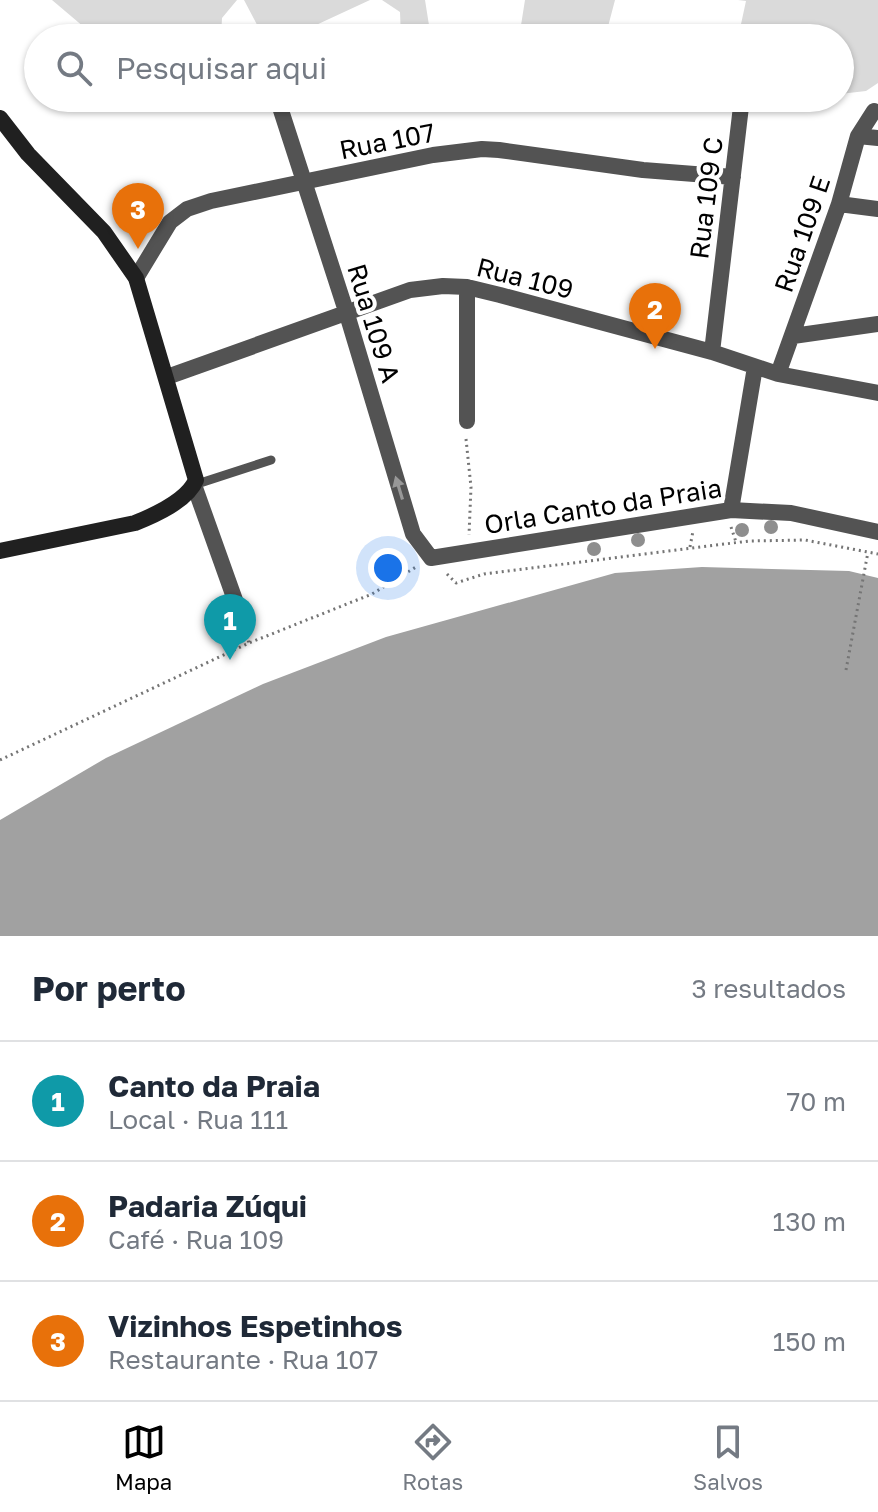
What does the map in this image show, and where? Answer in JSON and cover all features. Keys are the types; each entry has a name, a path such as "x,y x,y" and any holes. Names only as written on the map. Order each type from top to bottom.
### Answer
{"main road":[{"path":"0,118 28,154 104,232 136,278 196,480 169,505 135,523 0,551"}],"street":[{"name":"Rua 109 E","path":"778,374 839,204 858,136 874,111"},
{"name":"Rua 109 A","path":"282,112 413,534 431,558"},
{"name":"Rua 109 C","path":"712,352 740,112"},
{"path":"858,136 878,138"},
{"name":"Rua 107","path":"136,278 170,222 187,209 211,201 433,155 482,149 643,170 733,177"},
{"path":"839,204 878,209"},
{"name":"Rua 109","path":"167,377 346,311 410,290 443,286 467,287 712,352 778,374 878,393"},
{"path":"467,287 467,421"},
{"path":"793,336 878,324"},
{"path":"731,518 755,367"},
{"path":"194,485 240,614"},
{"name":"Orla Canto da Praia","path":"431,558 731,518 791,513 878,532"}],"lane":[{"path":"194,485 271,460"}],"path":[{"path":"467,421 465,428 471,487 468,551"},
{"path":"731,518 736,542"},
{"path":"690,547 694,529"},
{"path":"0,760 249,643 372,594 431,558 456,583 484,574 736,542 805,540 878,554"},
{"path":"846,670 868,552"}],"shaded area":[{"path":"52,0 237,0 222,18 222,24 80,24"},
{"path":"244,0 370,0 318,24 257,24"},
{"path":"382,0 425,0 429,24 400,24 400,12"},
{"path":"525,0 615,0 609,24 521,24"},
{"path":"738,0 878,0 878,83 866,91 854,92 854,24 741,24 746,1"},
{"path":"702,567 849,571 878,578 878,936 0,936 0,820 106,758 263,684 386,637 615,573"}],"place":[{"name":"Vizinhos Espetinhos","path":"138,249"},
{"name":"Padaria Zúqui","path":"655,349"},
{"name":"Canto da Praia","path":"230,660"}]}
